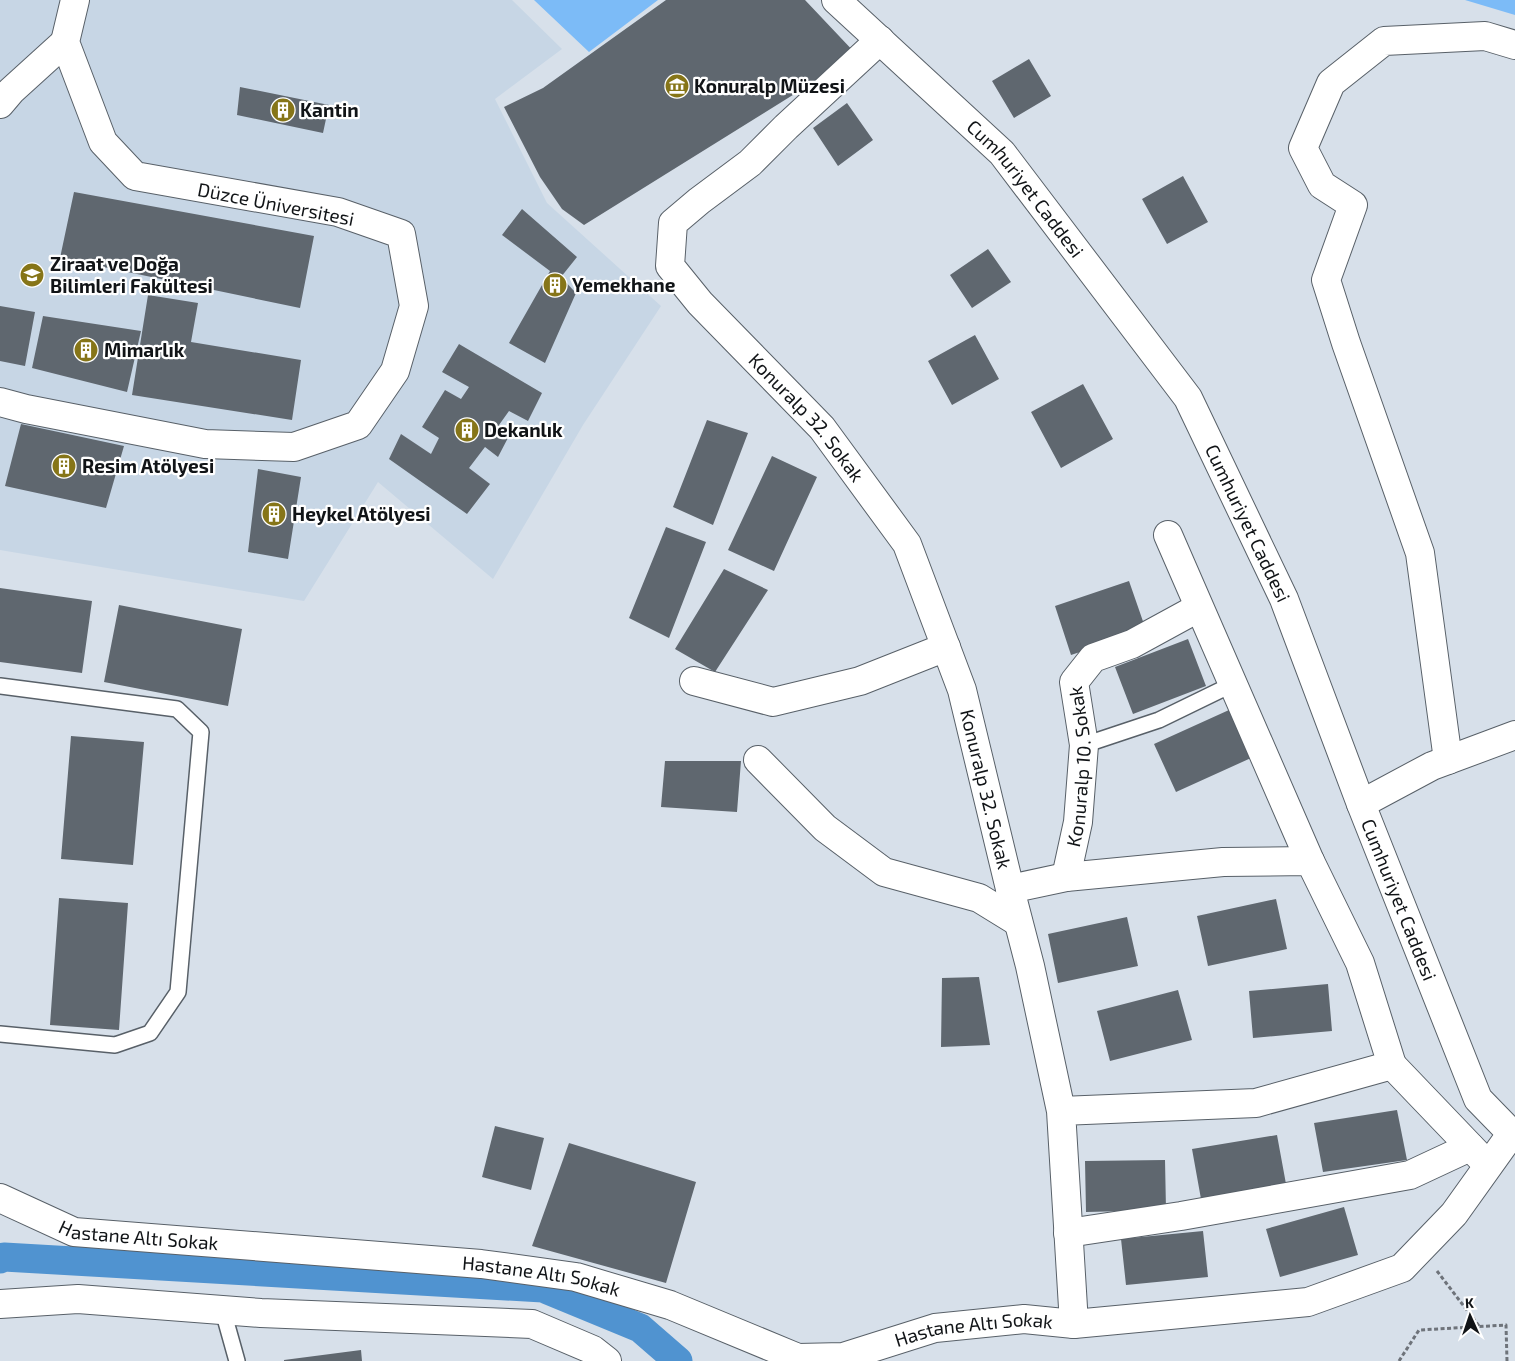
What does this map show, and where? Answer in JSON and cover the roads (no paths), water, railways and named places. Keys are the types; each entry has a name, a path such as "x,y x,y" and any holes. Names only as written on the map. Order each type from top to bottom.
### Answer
{"street":[{"path":"0,104 11,91 65,42 75,0"},
{"name":"Cumhuriyet Caddesi","path":"836,0 1002,153 1188,398 1284,599 1361,804 1478,1099 1513,1135"},
{"path":"1448,760 1420,553 1349,353 1326,280 1353,205 1322,185 1303,148 1331,83 1384,41 1485,36 1515,45"},
{"name":"Konuralp 32. Sokak","path":"880,40 750,163 672,224 670,266 700,303 822,428 907,544 962,690 1030,966 1061,1111 1074,1324"},
{"name":"Düzce Üniversitesi","path":"0,402 205,444 294,447 358,425 395,371 414,306 401,234 338,212 135,176 103,142 65,42"},
{"path":"1068,1233 1190,1215 1410,1175 1479,1156 1392,1065 1360,963 1310,861 1198,608 1168,535"},
{"name":"Konuralp 10. Sokak","path":"1066,877 1078,822 1084,745 1074,682 1093,658 1132,644 1198,608"},
{"path":"694,681 773,702 860,681 946,647"},
{"path":"1361,804 1432,766 1515,735"},
{"path":"758,760 825,828 884,872 979,898 1018,922"},
{"path":"1010,889 1066,877 1223,862 1310,861"},
{"path":"1061,1111 1256,1104 1392,1065"},
{"name":"Hastane Altı Sokak","path":"0,1198 74,1232 481,1264 576,1277 670,1305 798,1358 844,1357 935,1328 1024,1319 1074,1324 1308,1302 1402,1268 1454,1214 1479,1156 1513,1135"},
{"path":"0,1304 78,1299 261,1313 532,1324 593,1350 606,1361"}],"lane":[{"path":"1084,745 1159,720 1233,684"},
{"path":"0,686 176,709 201,732 178,992 174,999 150,1033 115,1045 0,1034"},
{"path":"223,1310 237,1361"}],"waterway":[{"path":"0,1259 4,1257 543,1288 640,1328 678,1361"}],"place":[{"name":"Konuralp Müzesi","path":"677,86"},
{"name":"Kantin","path":"283,110"},
{"name":"Ziraat ve Doğa Bilimleri Fakültesi","path":"32,275"},
{"name":"Yemekhane","path":"555,285"},
{"name":"Mimarlık","path":"86,350"},
{"name":"Dekanlık","path":"467,430"},
{"name":"Resim Atölyesi","path":"64,466"},
{"name":"Heykel Atölyesi","path":"274,514"}]}
